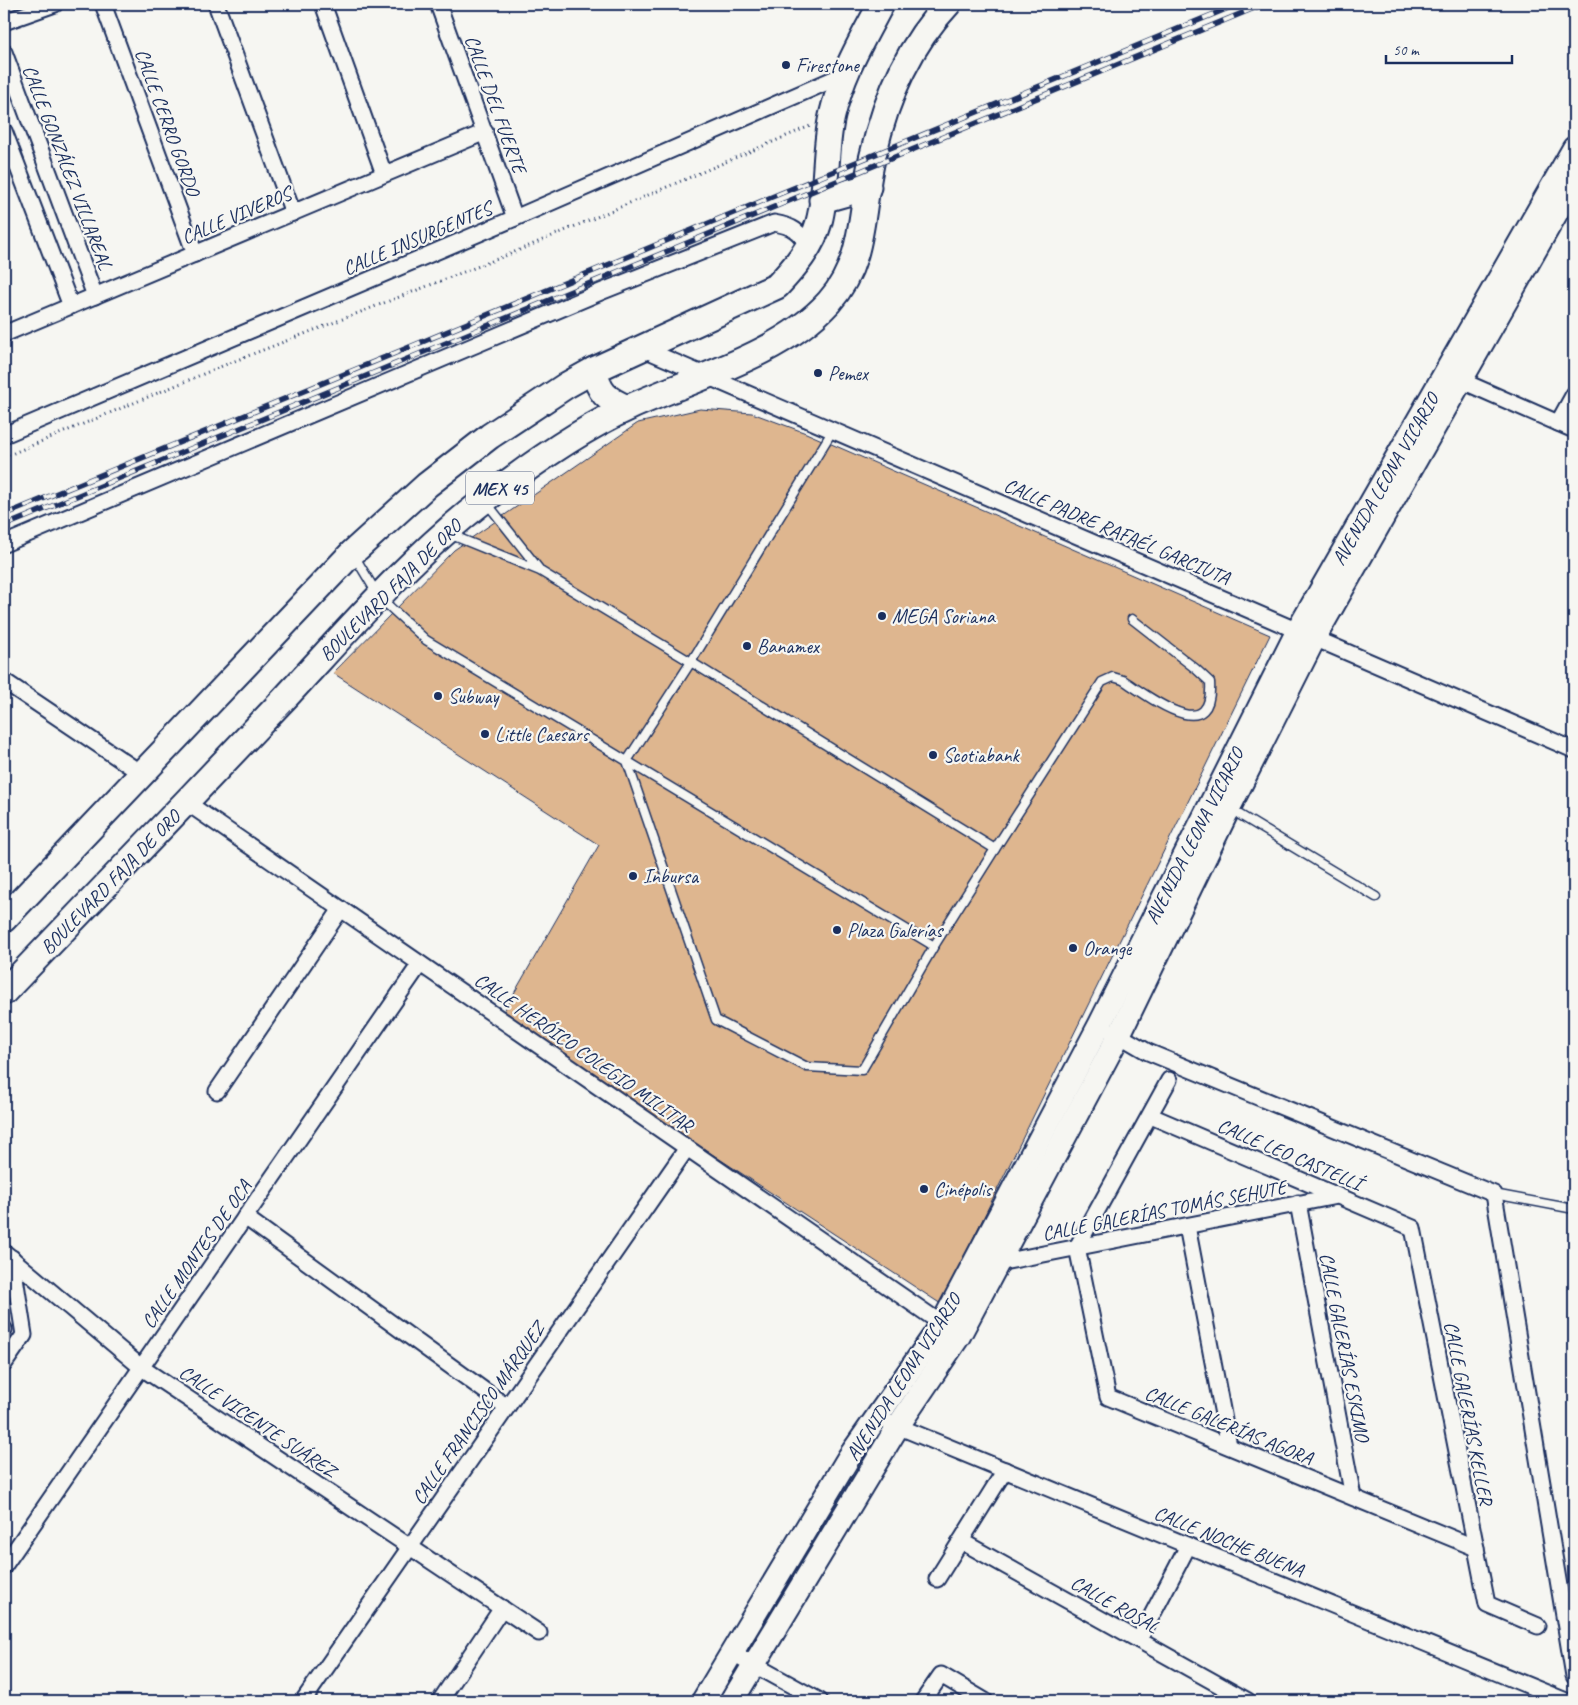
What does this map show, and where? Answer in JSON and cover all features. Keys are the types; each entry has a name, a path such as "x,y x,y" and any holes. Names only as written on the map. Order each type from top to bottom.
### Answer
{"main road":[{"name":"MEX 45","path":"4,919 352,553 427,484 490,436 567,385 594,370 644,349 777,286 794,268 808,247 819,223 832,117 843,75 881,4"},
{"name":"BOULEVARD FAJA DE ORO","path":"4,992 444,532 484,500 594,425 627,408 777,344 806,326 832,299 850,270 862,238 872,157 892,89 927,26 948,4"},
{"path":"822,200 868,187"},
{"path":"594,370 597,386 610,401 627,408"}],"street":[{"path":"4,22 55,4"},
{"name":"CALLE CERRO GORDO","path":"103,4 195,254"},
{"path":"216,4 293,213"},
{"path":"323,4 384,174"},
{"name":"CALLE DEL FUERTE","path":"438,4 515,218"},
{"name":"CALLE GONZÁLEZ VILLAREAL","path":"4,52 96,296"},
{"name":"CALLE INSURGENTES","path":"4,435 515,218 843,75"},
{"path":"4,131 71,306"},
{"name":"CALLE VIVEROS","path":"4,334 485,132"},
{"name":"AVENIDA LEONA VICARIO","path":"732,1701 898,1426 951,1330 1100,1024 1221,803 1307,634 1453,377 1574,148"},
{"name":"AVENIDA LEONA VICARIO","path":"1453,377 1574,182"},
{"path":"4,544 603,291 774,223 789,225 801,234 808,247"},
{"name":"CALLE PADRE RAFAÉL GARCIUTA","path":"644,349 1574,750"},
{"path":"1453,377 1574,430"},
{"path":"1558,422 1574,394"},
{"path":"4,681 142,774"},
{"name":"CALLE HERÓICO COLEGIO MILITAR","path":"186,802 951,1330"},
{"name":"AVENIDA LEONA VICARIO","path":"703,1701 849,1457 877,1418 951,1330 998,1263 1119,1035 1221,803"},
{"path":"217,1091 341,909"},
{"name":"CALLE MONTES DE OCA","path":"4,1566 420,964"},
{"path":"1100,1024 1148,1052 1494,1194 1574,1676"},
{"path":"1077,1247 1151,1116 1169,1080"},
{"name":"CALLE LEO CASTELLÍ","path":"1151,1116 1413,1228"},
{"name":"CALLE FRANCISCO MÁRQUEZ","path":"303,1701 687,1148"},
{"name":"CALLE GALERÍAS TOMÁS SEHUTE","path":"998,1263 1337,1196"},
{"name":"CALLE GALERÍAS ESKIMO","path":"1298,1203 1353,1497"},
{"path":"245,1217 507,1407"},
{"path":"1187,1226 1228,1446"},
{"name":"CALLE GALERÍAS KELLER","path":"1413,1228 1487,1604 1538,1626"},
{"name":"CALLE GALERÍAS AGORA","path":"1077,1247 1108,1397 1476,1548"},
{"path":"4,1364 24,1335 8,1255"},
{"name":"CALLE VICENTE SUÁREZ","path":"8,1255 142,1368 539,1633"},
{"name":"CALLE NOCHE BUENA","path":"877,1418 1566,1701"},
{"path":"937,1579 1005,1470"},
{"name":"CALLE ROSAL","path":"961,1541 1248,1701"},
{"path":"1139,1640 1188,1546"},
{"path":"440,1701 502,1608"},
{"path":"731,1652 820,1701"},
{"path":"923,1701 941,1675 984,1701"}],"lane":[{"path":"627,761 833,430"},
{"path":"484,500 540,571"},
{"path":"444,532 540,571 995,849"},
{"path":"352,553 380,597 426,640 934,946"},
{"path":"627,761 716,1020 807,1067 862,1070 934,946 1102,682 1113,677 1123,680 1175,713 1190,716 1200,714 1206,707 1211,697 1210,682 1132,619"},
{"path":"1221,803 1376,897"},
{"path":"1494,1194 1574,1209"}],"path":[{"path":"4,457 232,362 510,254 832,117"}],"building":[{"name":"Plaza Galerías","path":"700,409 752,413 806,433 1270,635 941,1304 501,1016 599,845 333,673 454,550 638,423"}],"railway":[{"path":"4,515 1238,4"},
{"path":"4,526 1264,4"}],"place":[{"name":"Firestone","path":"786,65"},
{"name":"Pemex","path":"818,373"},
{"name":"MEGA Soriana","path":"882,616"},
{"name":"Banamex","path":"747,646"},
{"name":"Subway","path":"438,696"},
{"name":"Little Caesars","path":"485,734"},
{"name":"Scotiabank","path":"933,755"},
{"name":"Inbursa","path":"633,876"},
{"name":"Plaza Galerías","path":"837,930"},
{"name":"Orange","path":"1073,948"},
{"name":"Cinépolis","path":"924,1189"}]}
